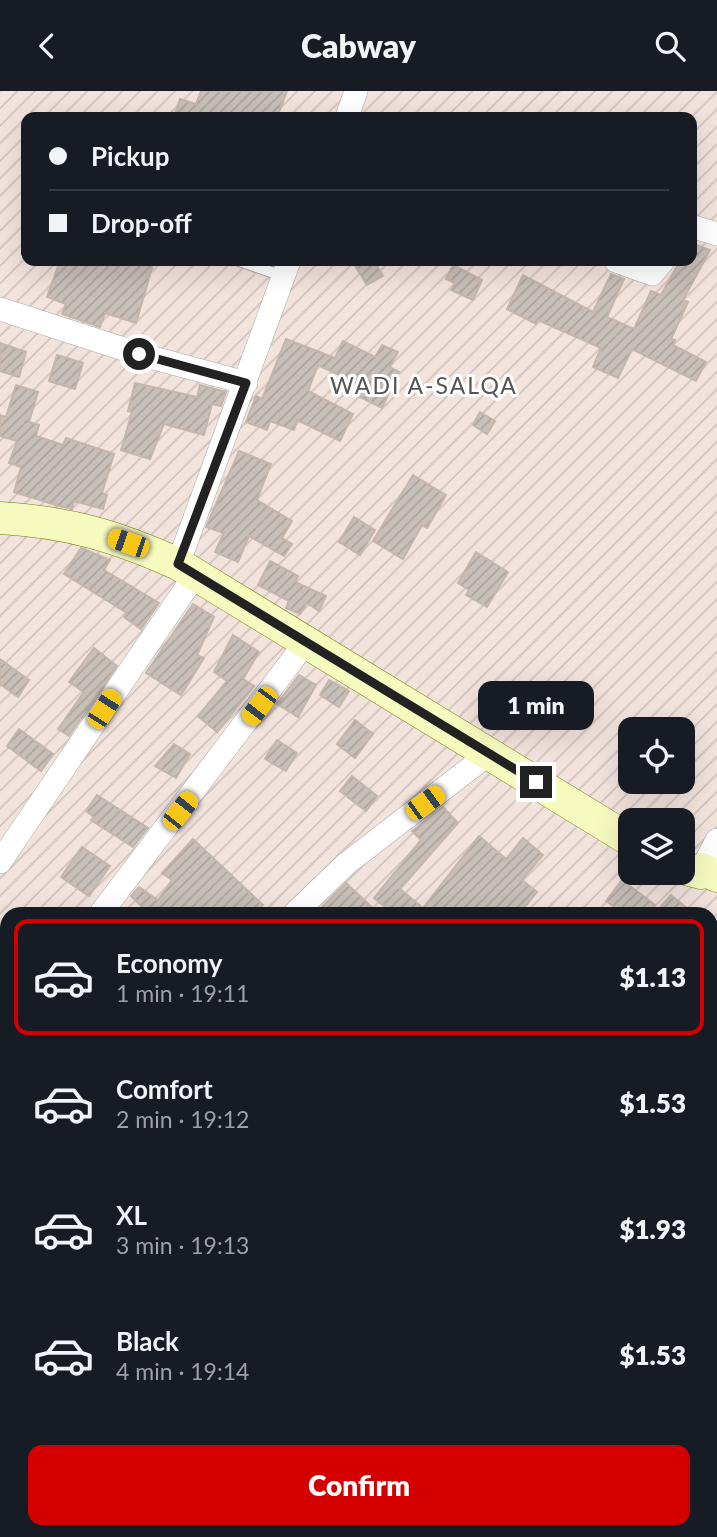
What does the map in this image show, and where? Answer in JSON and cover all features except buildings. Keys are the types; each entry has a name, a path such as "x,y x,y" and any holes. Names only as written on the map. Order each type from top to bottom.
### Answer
{"street":[{"path":"349,112 356,91"},
{"path":"697,228 717,234"},
{"path":"630,266 652,274 659,266"},
{"path":"0,862 186,569 286,269"},
{"path":"0,309 246,383"},
{"path":"0,518 75,526 144,548 186,569 618,833"},
{"path":"106,907 306,642"},
{"path":"301,907 346,864 490,753"},
{"path":"700,871 717,840"}],"lane":[{"path":"268,266 286,269"}],"shaded area":[{"path":"0,91 717,91 717,907 0,907"}],"district":[{"name":"WADI A-SALQA","path":"424,385"}],"route":[{"path":"139,354 246,383 178,564 536,782"}]}
